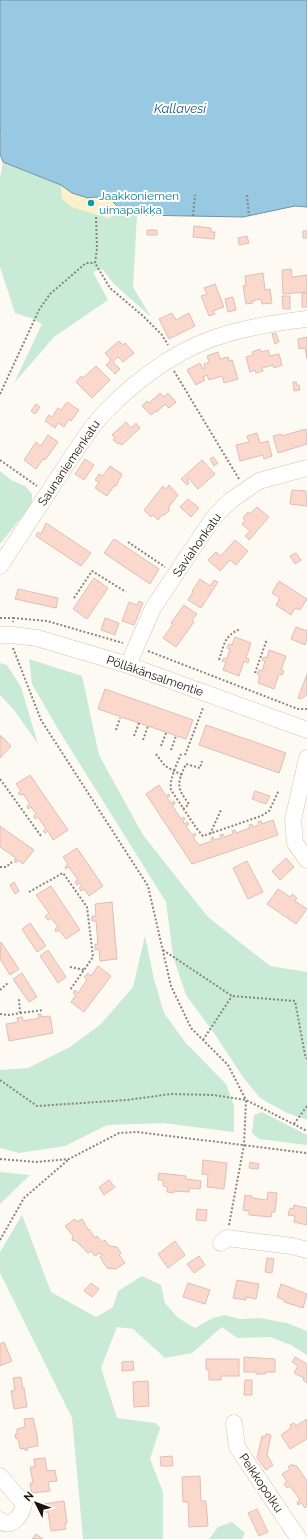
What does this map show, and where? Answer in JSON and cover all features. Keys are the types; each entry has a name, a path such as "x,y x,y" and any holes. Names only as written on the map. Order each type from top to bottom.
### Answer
{"street":[{"name":"Saunaniemenkatu","path":"0,566 86,435 103,414 133,386 171,358 201,343 229,333 270,323 307,319"},
{"name":"Saviahonkatu","path":"128,666 153,608 214,517 230,501 259,481 307,468"},
{"name":"Pölläkänsalmentie","path":"6,635 37,638 128,666 307,730"},
{"path":"307,758 293,820 295,843 307,860"},
{"path":"224,1241 292,1246 307,1250"},
{"name":"Peikkopolku","path":"234,1423 237,1447 299,1539"},
{"path":"0,1476 24,1504 22,1512 17,1519 9,1523 2,1522 0,1520"}],"path":[{"path":"193,216 195,195"},
{"path":"247,195 250,216"},
{"path":"96,217 97,249 95,263 110,288 143,316 162,335 171,358 246,491"},
{"path":"0,394 40,310 50,294 86,263 95,263"},
{"path":"0,460 48,493"},
{"path":"128,542 165,567"},
{"path":"74,598 92,571 126,592"},
{"path":"13,618 47,620 136,647 298,709 307,709"},
{"path":"219,660 227,638 231,633 240,629"},
{"path":"6,635 41,720 148,886 170,986 191,1028 228,1065 246,1100 244,1145 224,1241"},
{"path":"255,673 267,638"},
{"path":"185,755 202,708"},
{"path":"116,730 120,718"},
{"path":"134,736 139,723"},
{"path":"143,740 148,726"},
{"path":"161,746 166,733"},
{"path":"171,750 176,736"},
{"path":"156,754 162,763 182,775"},
{"path":"181,754 174,771 170,786 171,790 203,836 265,814 273,805 279,790"},
{"path":"183,808 189,804 179,789 186,764 200,768 202,762"},
{"path":"0,779 41,836"},
{"path":"210,834 221,810"},
{"path":"0,867 6,867 12,862"},
{"path":"30,892 64,873 87,907 93,957 70,990"},
{"path":"162,950 232,996 295,1001 307,1059"},
{"path":"70,967 85,970"},
{"path":"0,990 8,983"},
{"path":"203,1040 232,996"},
{"path":"19,999 20,1013"},
{"path":"0,1014 9,1015 43,1010"},
{"path":"0,1080 37,1106 127,1100 171,1094 213,1095 246,1100 307,1131"},
{"path":"294,1124 307,1106"},
{"path":"0,1240 24,1198 69,1159 120,1133 137,1132 307,1153"},
{"path":"0,1159 36,1162 69,1159"}],"green space":[{"path":"3,162 61,185 62,199 72,207 108,218 118,213 119,215 119,208 137,215 133,287 151,317 114,284 102,269 93,272 108,300 54,337 14,383 42,324 31,318 15,313 0,267 0,178"},
{"path":"0,471 11,480 25,486 32,494 32,504 0,544"},
{"path":"29,659 82,676 99,755 143,835 208,917 270,966 307,972 307,1120 287,1113 260,1098 243,1077 214,1033 186,995 173,956 166,902 58,729 32,684"},
{"path":"0,663 7,665 21,687 38,744 14,710 0,695"},
{"path":"145,936 154,979 164,1013 185,1042 226,1084 234,1106 234,1132 163,1123 107,1125 65,1146 19,1153 0,1148 0,1070 28,1068 70,1047 101,1024 133,987"},
{"path":"262,1112 307,1135 307,1145 259,1139 252,1133 254,1115"},
{"path":"0,1172 30,1175 0,1204"},
{"path":"22,1215 51,1292 96,1317 113,1307 118,1291 142,1276 161,1285 165,1303 177,1317 195,1328 213,1318 224,1315 240,1319 260,1318 287,1323 307,1331 307,1355 291,1345 270,1337 237,1338 222,1327 192,1353 165,1358 133,1329 117,1327 101,1368 117,1418 156,1423 160,1428 150,1459 163,1492 163,1539 83,1539 72,1418 0,1273 0,1252"},
{"path":"232,1522 245,1533 242,1539 209,1539 218,1527"}],"sand":[{"name":"Jaakkoniemen uimapaikka","path":"61,185 79,195 109,198 119,208 118,213 109,218 72,207 62,199"}],"water":[{"name":"Kallavesi","path":"0,0 307,0 307,207 295,206 243,217 137,215 119,208 109,198 88,198 72,193 61,185 3,162 0,154"}],"building":[{"path":"194,226 211,228 211,232 215,232 214,239 193,237"},
{"path":"147,230 157,230 157,235 147,235"},
{"path":"303,231 307,231 307,238 303,238"},
{"path":"247,236 249,243 239,245 238,238"},
{"path":"291,269 292,277 307,275 307,292 283,294 282,270"},
{"path":"263,273 265,290 270,289 272,303 262,304 261,299 252,301 253,303 246,304 243,286 246,285 245,276"},
{"path":"215,284 224,307 213,311 215,314 209,316 201,296 207,294 204,288"},
{"path":"302,293 307,293 307,307 302,307"},
{"path":"282,296 290,296 290,309 283,309"},
{"path":"233,297 236,310 228,312 225,299"},
{"path":"172,313 176,320 189,313 195,326 169,339 159,319"},
{"path":"276,333 279,342 275,344 272,334"},
{"path":"307,337 307,359 305,348 299,349 298,339"},
{"path":"119,341 123,345 125,343 134,353 123,362 118,357 113,362 120,369 115,374 106,365 111,360 105,353"},
{"path":"260,349 261,352 268,350 270,356 279,354 282,365 274,368 273,365 262,368 263,371 256,373 255,370 250,372 246,357 253,355 252,352"},
{"path":"218,352 220,359 228,357 229,361 232,360 238,379 224,383 222,376 209,380 207,375 203,377 205,380 196,385 187,370 200,363 203,369 205,368 204,364 209,362 207,356"},
{"path":"96,366 110,380 92,398 76,382 81,376 83,378"},
{"path":"293,382 296,382 297,385 299,385 300,390 294,391"},
{"path":"160,393 164,397 168,393 176,402 169,408 165,404 157,412 156,411 151,415 142,406 147,401 149,403"},
{"path":"67,402 79,410 71,421 69,419 64,427 58,423 55,428 45,421 49,415 52,417 58,408 61,410"},
{"path":"36,404 40,407 35,414 31,411"},
{"path":"126,422 131,428 136,423 140,428 122,445 119,443 118,444 113,440 115,438 112,435"},
{"path":"306,429 307,444 278,453 273,436 281,434 281,436"},
{"path":"257,433 260,443 268,441 272,456 264,459 263,455 240,461 236,445 249,442 247,436"},
{"path":"48,435 58,442 45,460 43,459 36,469 24,460 36,442 41,446"},
{"path":"213,457 218,463 214,466 210,459"},
{"path":"85,459 94,465 84,480 75,474"},
{"path":"202,460 215,474 198,489 188,478 187,480 189,483 187,485 181,479"},
{"path":"110,466 122,474 116,486 114,486 107,496 95,488 99,482 95,480 99,474 103,476"},
{"path":"169,485 178,495 168,508 170,510 162,515 158,520 153,515 151,517 144,510 163,486 166,489"},
{"path":"292,490 306,491 307,506 290,504"},
{"path":"188,499 199,508 191,517 180,507"},
{"path":"257,507 269,517 249,540 245,536 250,531 242,524 245,520 243,518 248,512 250,514"},
{"path":"46,523 91,553 81,566 36,536 38,532 41,534"},
{"path":"114,539 159,569 150,584 104,553"},
{"path":"235,540 248,551 236,565 230,560 220,571 208,560 216,552 221,556"},
{"path":"296,553 301,560 295,564 290,556"},
{"path":"94,578 108,588 87,619 73,609"},
{"path":"200,579 210,586 214,580 218,582 201,608 188,600"},
{"path":"279,581 307,599 300,610 295,608 291,615 276,605 280,598 272,593"},
{"path":"18,589 58,598 56,608 15,599"},
{"path":"139,601 143,603 134,625 122,621 129,602 137,605"},
{"path":"184,605 197,614 192,620 194,622 176,647 163,638 173,624 171,623"},
{"path":"105,618 119,623 115,635 101,630"},
{"path":"296,627 307,631 307,640 305,645 291,639"},
{"path":"235,637 251,643 246,658 249,659 248,663 244,661 239,676 223,670 226,662 222,661 224,658 227,659 230,649 227,648 229,644 232,645"},
{"path":"269,650 286,656 281,670 284,671 282,675 279,674 274,689 258,683 260,675 257,674 259,670 262,671 265,661 262,660 264,657 267,658"},
{"path":"307,674 307,695 300,699 298,698"},
{"path":"105,689 193,720 186,739 98,709"},
{"path":"206,725 286,753 279,773 199,745"},
{"path":"0,735 11,746 0,758"},
{"path":"30,775 68,830 53,840 48,831 45,833 43,831 46,829 38,817 35,819 34,816 36,814 31,807 28,809 27,806 30,804 23,794 20,795 18,793 21,791 16,784"},
{"path":"159,785 166,796 169,794 170,796 167,798 171,803 174,801 175,804 172,805 181,819 184,817 184,824 187,822 189,824 186,826 192,835 195,833 196,835 193,837 200,845 212,841 211,838 213,837 214,840 221,838 220,835 223,834 224,837 233,834 232,831 235,830 236,833 250,828 249,825 252,824 253,827 259,825 258,822 261,821 262,824 273,820 278,835 192,864 146,794"},
{"path":"255,791 270,796 266,804 252,799"},
{"path":"0,826 34,850 23,864 18,860 16,863 14,861 16,858 0,847"},
{"path":"77,848 103,886 89,896 84,889 81,891 79,888 82,886 80,883 77,885 75,882 78,880 69,867 66,869 65,867 68,864 63,857"},
{"path":"286,858 294,867 280,880 272,871"},
{"path":"247,861 263,892 248,899 233,868"},
{"path":"14,882 19,891 15,894 10,885"},
{"path":"51,886 80,930 66,939 59,930 56,932 55,929 58,927 51,918 48,920 45,916 49,913 36,895"},
{"path":"278,889 290,897 292,894 297,898 295,901 307,909 296,924 267,904"},
{"path":"112,902 117,959 100,961 99,949 95,950 95,944 98,944 96,921 92,921 92,916 96,916 95,904"},
{"path":"30,923 46,946 37,952 22,929"},
{"path":"1,942 19,969 10,975 0,959"},
{"path":"48,950 66,977 58,983 40,956"},
{"path":"98,966 111,976 84,1012 71,1002 76,995 73,993 75,990 78,993 87,980 84,977 88,973 91,976"},
{"path":"22,973 37,997 29,1002 13,979"},
{"path":"38,1014 41,1014 41,1017 50,1016 53,1033 9,1041 6,1024 18,1022 17,1018 22,1017 23,1021 39,1018"},
{"path":"203,1160 227,1163 224,1189 207,1187 208,1175 202,1174"},
{"path":"250,1162 259,1164 258,1169 249,1168"},
{"path":"159,1173 186,1176 186,1179 201,1181 200,1189 189,1188 189,1192 167,1192 167,1187 163,1186 163,1180 158,1180"},
{"path":"109,1180 115,1187 104,1195 99,1187"},
{"path":"268,1192 277,1193 275,1212 272,1212 271,1217 249,1215 249,1211 243,1210 245,1195 252,1196 252,1198 267,1200"},
{"path":"294,1205 307,1208 307,1225 294,1222 295,1216 288,1215 290,1208 293,1209"},
{"path":"197,1209 207,1210 206,1221 196,1220"},
{"path":"75,1219 77,1222 82,1219 88,1230 89,1229 95,1238 97,1236 102,1242 105,1240 109,1246 117,1247 121,1253 119,1255 125,1263 116,1269 107,1268 100,1257 102,1255 100,1253 95,1256 91,1251 88,1253 76,1241 72,1240 73,1236 65,1226"},
{"path":"175,1241 185,1255 168,1268 158,1254"},
{"path":"199,1256 205,1265 194,1273 187,1264"},
{"path":"267,1258 274,1259 272,1273 265,1272"},
{"path":"237,1280 259,1284 256,1299 246,1297 246,1300 233,1298"},
{"path":"91,1283 99,1289 92,1297 84,1291"},
{"path":"188,1283 210,1290 205,1304 183,1297"},
{"path":"281,1284 307,1294 303,1308 284,1302 284,1300 277,1297"},
{"path":"4,1342 12,1361 0,1366 0,1344"},
{"path":"244,1357 275,1359 275,1372 256,1374 256,1372 244,1372"},
{"path":"295,1357 307,1364 307,1383 303,1380 304,1378 294,1373 298,1366 292,1362"},
{"path":"206,1359 239,1359 239,1376 221,1376 221,1380 209,1380 209,1370 206,1370"},
{"path":"133,1361 134,1370 122,1371 122,1362"},
{"path":"21,1377 27,1407 14,1409 11,1391 15,1390 13,1378"},
{"path":"245,1380 252,1380 252,1395 244,1395"},
{"path":"148,1381 149,1406 134,1407 133,1382"},
{"path":"33,1418 38,1446 27,1448 28,1450 24,1450 24,1448 20,1449 18,1438 16,1439 15,1434 17,1434 17,1429 25,1427 24,1419"},
{"path":"307,1419 307,1439 290,1449 281,1435 291,1428 290,1425 294,1423 296,1426"},
{"path":"266,1434 271,1435 267,1455 273,1465 266,1470 257,1458 262,1436 265,1437"},
{"path":"172,1456 173,1466 161,1466 160,1457"},
{"path":"45,1458 47,1471 55,1470 57,1481 48,1482 50,1491 32,1493 30,1483 33,1483 30,1467 35,1467 34,1459"},
{"path":"292,1464 293,1466 296,1465 307,1481 307,1506 305,1508 301,1503 298,1505 297,1502 300,1500 290,1486 287,1488 284,1484 287,1482 282,1474 290,1469 288,1467"},
{"path":"200,1476 201,1501 206,1501 208,1526 189,1527 188,1502 183,1502 182,1477"},
{"path":"64,1501 67,1523 65,1523 66,1529 51,1531 48,1512 45,1512 43,1504"},
{"path":"257,1509 268,1532 259,1536 248,1513"},
{"path":"36,1534 43,1539 32,1539"}],"place":[{"name":"Jaakkoniemen uimapaikka","path":"91,203"}]}
